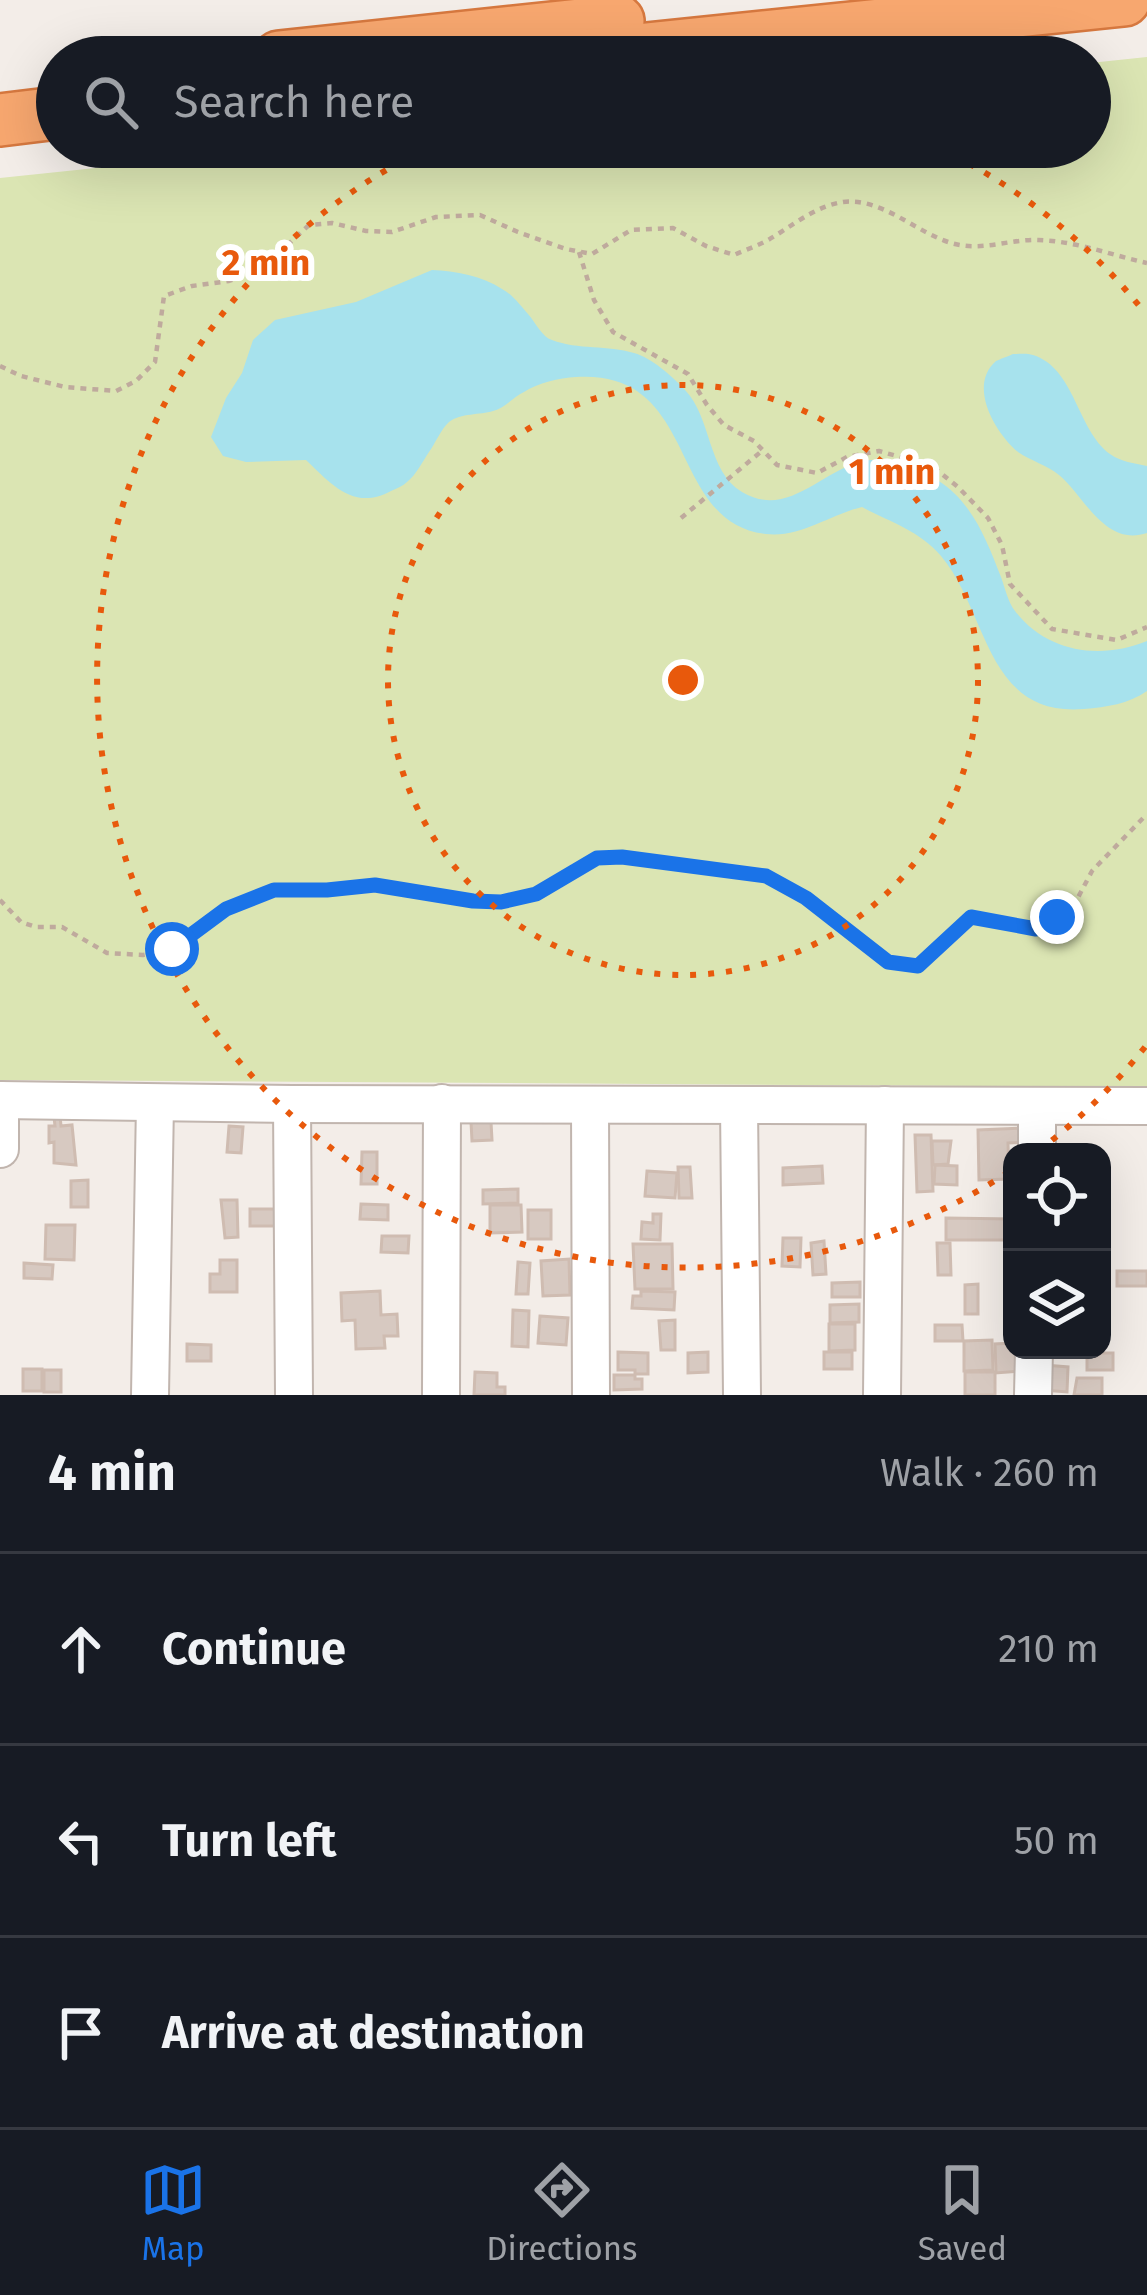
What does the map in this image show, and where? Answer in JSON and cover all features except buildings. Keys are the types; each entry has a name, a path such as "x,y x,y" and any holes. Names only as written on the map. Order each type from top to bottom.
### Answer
{"highway":[{"path":"479,36 822,0"},
{"path":"773,36 1124,0"},
{"path":"0,86 36,82"},
{"path":"0,120 36,116"}],"street":[{"path":"0,1149 0,1100 1147,1106"},
{"path":"150,1395 155,1103"},
{"path":"441,1395 442,1103"},
{"path":"292,1104 294,1395"},
{"path":"590,1105 591,1395"},
{"path":"740,1106 742,1395"},
{"path":"882,1395 885,1106"},
{"path":"1037,1106 1037,1143"},
{"path":"1033,1395 1034,1359"}],"path":[{"path":"0,366 65,387 116,391 136,382 155,362 164,296 253,272 309,225 332,223 392,232 436,217 480,215 592,254 631,230 674,228 734,255 843,202 872,205 955,244 981,247 1034,239 1073,242 1147,263"},
{"path":"579,252 594,300 614,332 688,374 724,424 754,441 777,465 817,473 848,457 878,451 932,466 988,518 1002,545 1010,584 1052,628 1117,640 1147,627"},
{"path":"681,518 763,450"},
{"path":"0,900 21,922 62,927 107,953 143,955 172,949 226,909 274,890 375,885 501,902 536,894 597,858 622,857 766,876 806,898 888,962 918,966 971,917 1036,929 1072,907 1092,871 1147,814"}],"green space":[{"path":"1147,57 1147,1087 0,1080 0,178 95,168 1111,168 1111,61"}],"water":[{"path":"432,270 494,284 513,297 552,340 624,351 655,363 694,402 731,483 758,499 787,497 868,460 899,464 937,480 960,499 977,523 1010,603 1028,625 1076,649 1111,650 1147,641 1147,691 1117,704 1084,709 1051,707 1027,696 993,657 957,579 924,540 862,507 779,534 734,524 712,504 665,420 644,397 616,381 556,380 530,389 497,410 454,419 410,479 378,496 355,497 344,492 306,460 246,462 223,456 211,437 253,340 275,320 356,302"},
{"path":"1031,354 1047,362 1067,386 1099,443 1119,459 1147,466 1147,533 1119,533 1108,527 1059,475 1018,452 1001,434 988,409 984,383 996,361"}],"route":[{"path":"172,949 226,909 274,890 375,885 501,902 536,894 597,858 622,857 766,876 806,898 888,962 918,966 971,917 1036,929 1057,917"}]}
